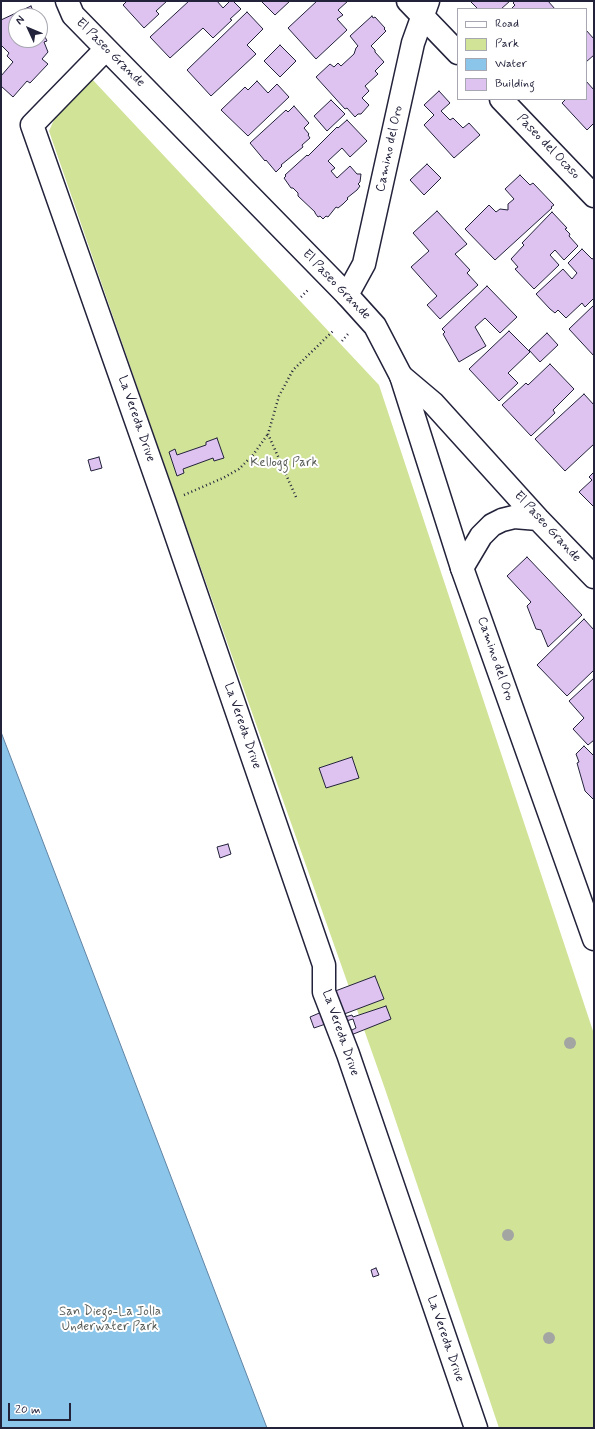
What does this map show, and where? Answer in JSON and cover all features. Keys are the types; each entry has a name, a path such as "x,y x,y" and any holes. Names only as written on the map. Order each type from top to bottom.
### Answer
{"street":[{"name":"El Paseo Grande","path":"67,1 73,15 347,295 375,326 401,376 433,403 538,519 594,577"},
{"path":"420,6 457,52"},
{"name":"Camino del Oro","path":"347,295 364,264 420,6"},
{"name":"La Vereda Drive","path":"106,49 32,125 165,503 324,965 324,992 348,1054 476,1428"},
{"name":"Paseo del Ocaso","path":"503,100 594,196"},
{"name":"Camino del Oro","path":"401,376 462,568 594,939"},
{"path":"462,568 482,536 492,525 502,520 514,517 538,519"}],"path":[{"path":"301,297 308,290"},
{"path":"165,503 223,478 239,469 253,455 268,434 279,396 293,370 333,331"},
{"path":"342,340 348,334"},
{"path":"268,434 296,497"}],"green space":[{"name":"Kellogg Park","path":"91,78 379,385 594,1034 594,1428 499,1428 385,1089 155,438 49,131 58,111"}],"water":[{"name":"San Diego-La Jolla Underwater Park","path":"1,732 267,1428 1,1428"}],"building":[{"path":"127,1 167,1 156,11 159,14 144,28 123,5"},
{"path":"189,1 217,1 223,8 230,1 233,1 241,9 213,38 203,28 170,58 150,37"},
{"path":"261,1 290,1 275,15"},
{"path":"317,1 348,1 338,10 343,15 337,19 347,30 316,59 288,28"},
{"path":"470,1 510,1 502,8 477,8"},
{"path":"515,1 548,1 554,8 512,8 515,5 513,3"},
{"path":"247,12 263,29 247,45 256,54 211,96 187,70"},
{"path":"372,16 373,18 375,17 386,31 371,46 384,62 375,71 378,74 365,86 369,91 362,98 369,105 361,114 358,114 355,117 347,108 345,109 316,77 330,64 334,67 338,63 341,66 354,54 358,46 350,36"},
{"path":"8,17 8,48 46,48 48,52 42,59 48,64 30,83 27,81 13,97 1,86 1,76 13,62 7,56 9,53 1,45 1,20"},
{"path":"587,31 594,39 594,55 587,61"},
{"path":"280,45 296,61 280,77 264,61"},
{"path":"257,81 268,93 277,84 289,97 248,136 221,110 245,87 248,90"},
{"path":"587,82 594,90 594,123 587,130 562,103 565,100 587,100"},
{"path":"439,91 450,103 441,111 450,120 453,118 463,128 469,123 480,135 454,158 424,125 434,115 424,105"},
{"path":"331,100 345,114 327,131 314,116"},
{"path":"294,106 309,123 304,128 309,134 308,135 310,138 302,145 303,147 281,165 282,166 276,172 250,143 286,110 288,112"},
{"path":"347,120 367,141 350,157 342,148 328,161 335,168 331,171 337,178 350,166 357,174 361,174 360,182 358,184 360,186 347,198 348,199 343,204 338,208 336,207 328,217 326,216 323,219 320,216 318,217 315,212 298,196 298,193 291,188 284,178 286,176 285,175 307,155 308,156 337,127 338,128"},
{"path":"427,164 441,178 424,195 410,180"},
{"path":"520,175 530,185 533,183 554,205 495,260 465,229 489,205 496,212 500,209 508,210 508,204 514,199 505,189"},
{"path":"437,211 467,244 455,254 470,270 467,273 478,285 440,319 427,305 437,296 411,267 429,251 413,233"},
{"path":"552,212 567,228 565,229 570,234 569,236 578,246 564,260 555,250 550,255 559,265 534,289 515,269 518,267 511,259 524,245 522,243"},
{"path":"582,249 592,259 594,258 594,298 585,307 582,303 566,318 558,310 555,313 550,309 536,294 563,269 572,279 577,273 568,263"},
{"path":"487,286 517,317 500,333 485,318 475,327 486,346 459,362 443,334 445,332 442,329"},
{"path":"594,305 594,356 569,329"},
{"path":"509,331 530,352 508,373 518,383 499,401 469,369"},
{"path":"547,333 558,345 540,362 529,350"},
{"path":"550,364 574,389 553,410 555,413 531,436 502,405 526,383 528,385"},
{"path":"584,394 594,405 594,444 565,471 535,439"},
{"path":"217,438 224,458 214,461 213,458 183,469 184,473 177,476 169,452 175,449 177,455 206,445 206,442"},
{"path":"99,457 102,468 91,471 88,460"},
{"path":"594,472 594,507 579,492 592,480 589,477"},
{"path":"527,557 582,615 548,647 541,630 536,629 527,606 531,602 507,576"},
{"path":"584,619 594,630 594,670 567,696 537,665"},
{"path":"594,678 594,740 588,745 573,729 584,718 569,701"},
{"path":"584,746 594,756 594,800 585,791 577,763 579,762 576,754"},
{"path":"352,757 359,778 326,788 319,768"},
{"path":"228,844 231,854 220,858 217,847"},
{"path":"375,976 384,999 339,1016 330,993"},
{"path":"386,1006 391,1019 346,1037 350,1031 356,1028 353,1019 346,1021 345,1017 352,1015 353,1017"},
{"path":"324,1011 340,1019 314,1028 310,1017"},
{"path":"376,1268 379,1275 373,1277 371,1270"}]}
